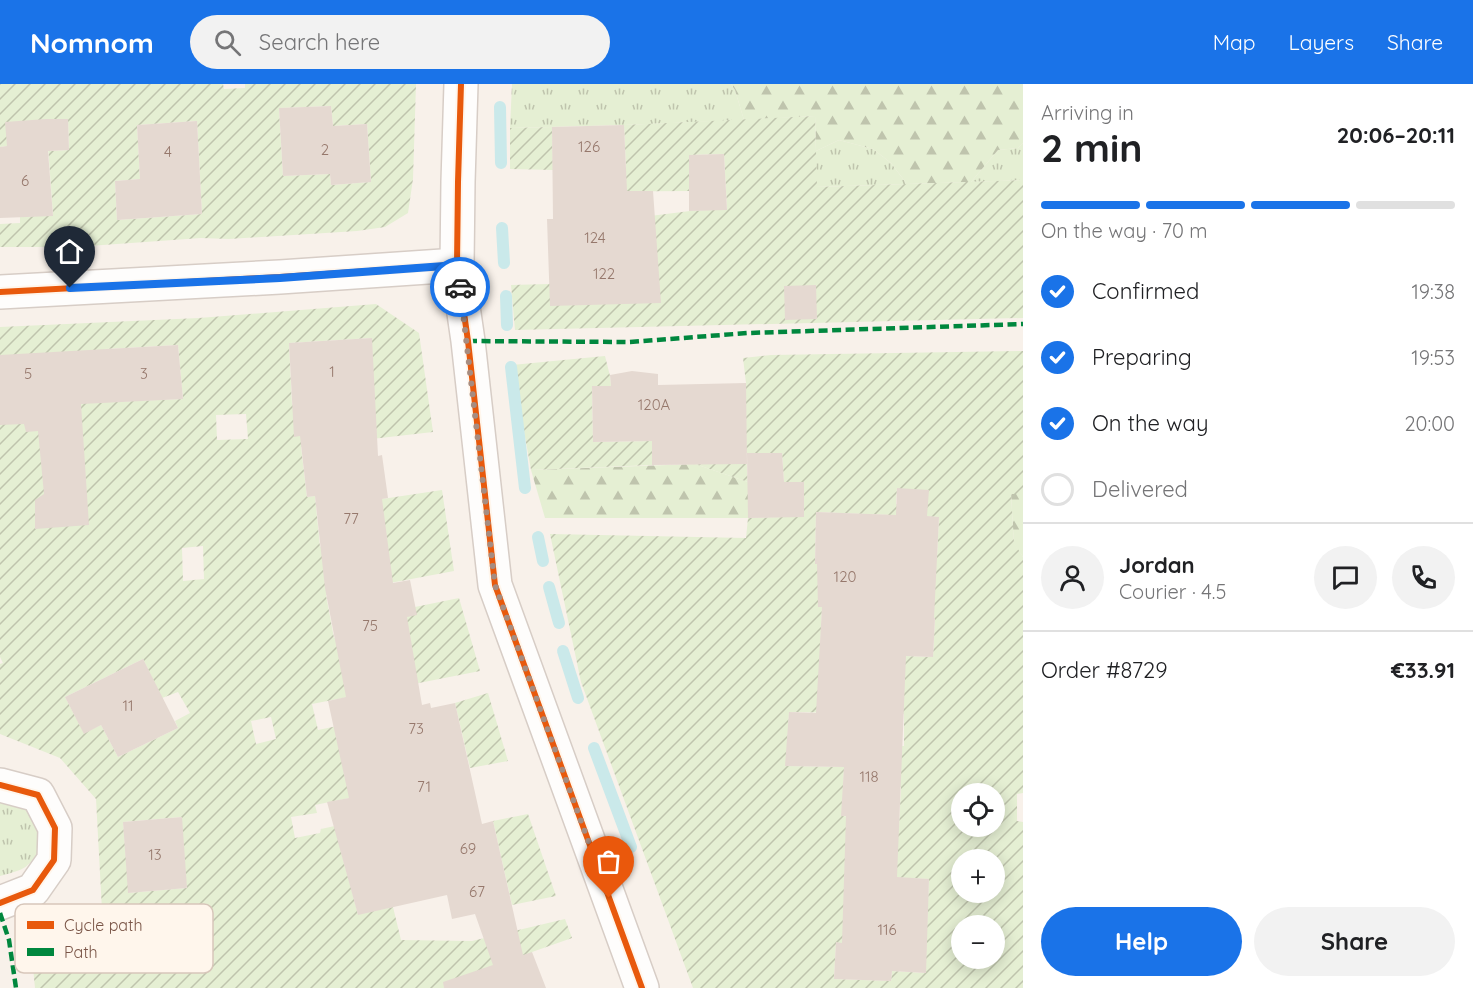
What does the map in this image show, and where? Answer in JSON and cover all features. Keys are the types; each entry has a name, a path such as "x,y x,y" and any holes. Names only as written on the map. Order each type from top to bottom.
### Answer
{"street":[{"path":"461,84 458,265 495,585 642,988"},
{"path":"0,292 280,278 458,265"},
{"path":"0,785 38,795 55,828 54,860 33,890 0,903"}],"green space":[{"path":"0,84 223,84 224,89 245,88 245,84 416,84 413,179 408,213 385,227 357,231 229,239 201,238 75,247 0,247 0,224 20,223 20,217 53,215 46,119 7,146 0,147","holes":["331,106 333,126 367,124 371,182 331,185 330,174 283,176 279,108","68,119 69,150 50,151 48,120","197,121 202,214 117,220 115,181 140,179 137,125"]},
{"path":"512,84 731,84 744,120 510,128"},
{"path":"731,84 1023,84 1023,143 1018,148 998,150 971,182 907,184 891,163 873,149 839,140 816,151 815,116 744,120"},
{"path":"815,116 817,187 1023,180 1023,318 515,330 511,285 549,284 642,217 727,209 724,154 689,155 689,191 554,192 553,170 626,168 624,125"},
{"path":"552,127 553,170 510,169 510,128"},
{"path":"839,140 873,149 891,163 907,184 816,187 816,151"},
{"path":"1023,143 1023,180 971,182 998,150 1018,148"},
{"path":"376,304 419,333 433,432 301,447 307,497 315,496 320,547 382,499 442,490 454,571 326,595 334,638 407,617 415,607 459,598 480,671 312,704 318,730 357,722 349,798 315,805 317,813 291,817 295,838 320,833 321,829 426,806 342,855 358,914 393,907 401,940 472,941 565,919 572,938 532,952 501,988 35,988 34,973 213,973 213,904 102,904 96,799 60,758 0,734 0,664 3,663 0,657 0,327 199,318","holes":["371,338 292,405 289,343","178,345 183,399 109,402 105,349","246,414 248,439 217,440 216,415","203,546 204,579 183,581 182,548","143,659 162,698 178,692 190,713 175,721 178,728 118,757 101,725 84,733 65,697","271,717 276,739 256,744 251,721","181,817 186,888 129,893 123,822"]},
{"path":"1023,351 1023,494 1011,494 1014,543 1023,557 1023,793 1017,794 1017,821 1023,822 1023,988 693,988 581,682 550,534 746,538 748,518 782,517 804,502 803,482 784,482 782,453 746,453 748,482 695,464 746,424 746,383 743,358 771,355","holes":["897,488 928,507 896,504","816,512 939,517 937,557 866,614 935,618 933,657 820,653 822,607 818,607 818,591 824,564 815,564","789,712 904,714 904,746 897,746 894,787 901,787 899,827 868,827 867,818 842,816 844,767 786,766","844,875 929,879 925,973 892,971 891,981 834,979 836,943 848,943"]},
{"path":"605,356 611,386 592,387 593,442 652,441 652,465 531,470 512,365"},
{"path":"695,464 748,482 748,518 545,518 531,470"},
{"path":"1011,494 1023,494 1023,557 1014,544"},
{"path":"488,693 508,761 470,768 455,703"},
{"path":"0,798 32,810 42,845 26,867 0,876"},
{"path":"528,814 556,896 512,905 493,821"}],"building":[{"path":"331,106 333,126 367,124 371,182 331,185 330,174 283,176 279,108"},
{"path":"68,119 69,150 48,151 53,216 0,218 0,147 7,146 5,122"},
{"path":"197,121 202,214 117,220 115,181 140,179 137,125"},
{"path":"624,125 627,191 653,191 661,303 550,306 547,219 553,219 552,127"},
{"path":"724,154 727,210 689,211 689,155"},
{"path":"816,285 817,319 785,320 784,286"},
{"path":"372,338 378,456 382,455 388,498 382,499 393,583 410,580 417,615 407,617 422,705 430,703 431,708 455,703 482,824 493,821 523,955 532,952 546,988 444,988 443,982 493,965 475,914 452,919 447,895 358,915 327,802 349,798 328,701 346,697 325,588 315,496 307,497 300,436 294,437 289,343"},
{"path":"178,345 183,399 81,404 89,525 35,529 35,500 44,494 38,431 26,432 24,424 0,425 0,355"},
{"path":"632,371 658,374 658,385 746,383 747,464 652,465 652,441 593,442 592,386 611,386 610,375"},
{"path":"747,453 782,453 784,482 804,482 804,517 748,518"},
{"path":"897,488 929,490 927,516 939,517 933,657 906,656 897,877 929,879 926,973 892,971 891,981 834,979 836,942 842,943 846,816 841,816 844,767 785,766 789,712 816,713 822,607 818,607 817,564 815,564 816,512 896,515"},
{"path":"143,659 178,728 118,757 101,725 84,734 65,697"},
{"path":"182,817 187,888 128,893 123,822"}],"waterway":[{"path":"500,107 501,163"},
{"path":"502,228 504,263"},
{"path":"506,296 507,325"},
{"path":"511,367 525,488"},
{"path":"538,537 543,561"},
{"path":"549,587 559,623"},
{"path":"563,651 578,698"},
{"path":"594,748 631,847"}],"marked path":[{"path":"468,341 630,342 748,333 1023,324"},
{"path":"0,913 9,940 16,988"}],"cycle path":[{"path":"461,84 457,265 468,341 495,585 642,988"},
{"path":"0,292 457,265"},
{"path":"0,785 38,795 55,828 54,860 33,890 0,903"}],"way so far":[{"path":"460,287 495,585 609,898"}],"route":[{"path":"70,288 280,278 458,265 460,287"}]}
